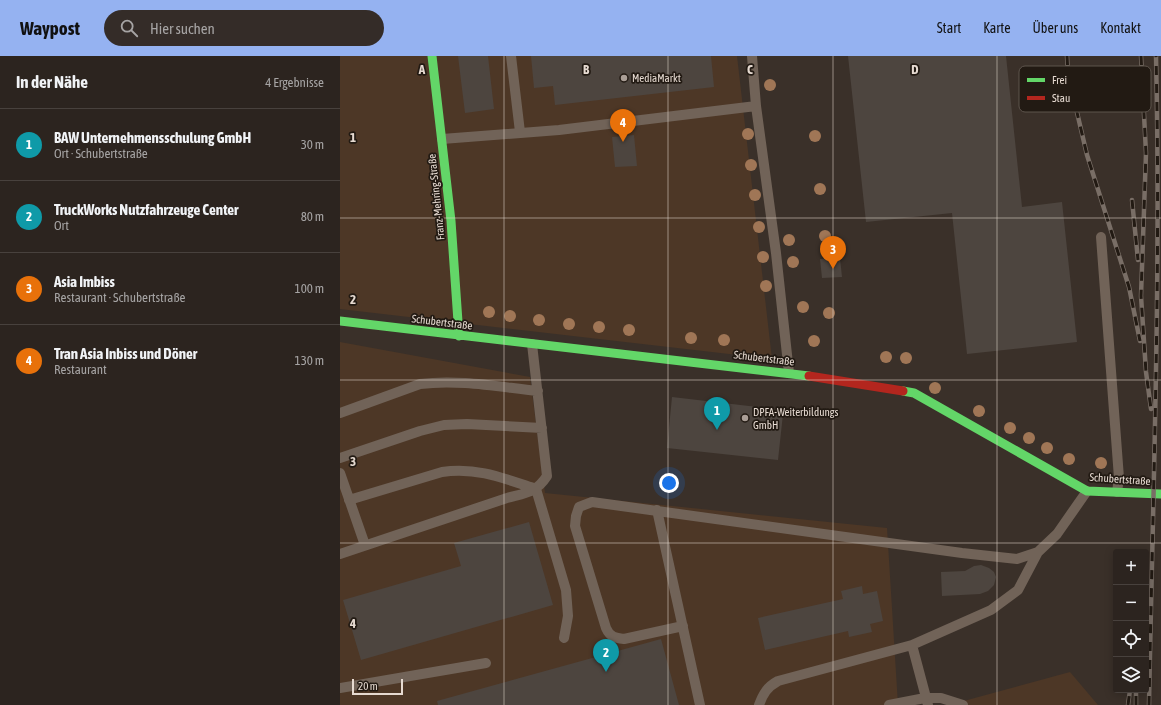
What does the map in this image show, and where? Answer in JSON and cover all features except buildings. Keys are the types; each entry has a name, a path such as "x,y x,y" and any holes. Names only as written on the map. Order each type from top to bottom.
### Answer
{"street":[{"name":"Franz-Mehring-Straße","path":"432,56 451,221 459,336"},
{"name":"Schubertstraße","path":"340,321 459,336 789,373 914,393 1087,491 1161,494"}],"lane":[{"path":"511,56 520,132"},
{"path":"752,56 756,106 776,253 789,373"},
{"path":"442,139 559,130 756,106"},
{"path":"1101,237 1119,478 1117,492"},
{"path":"340,554 536,489 541,485 547,476 532,344"},
{"path":"340,413 420,384 430,382 538,391"},
{"path":"340,458 420,431 444,425 467,424 542,428"},
{"path":"349,500 442,472 455,470 482,472 536,489"},
{"path":"340,473 365,545"},
{"path":"536,489 566,590 568,616 564,638"},
{"path":"759,705 763,694 770,686 778,681 912,645 991,610 1018,590 1038,552 1057,534 1087,491"},
{"path":"683,626 624,639 615,638 609,634 575,526 579,507 592,502 962,553 1017,558 1038,552"},
{"path":"657,510 700,705"},
{"path":"912,645 926,701"},
{"path":"340,688 486,663"},
{"path":"889,705 941,698 963,705"}],"shaded area":[{"path":"340,56 737,56 772,359 340,309"},
{"path":"340,342 530,377 545,493 887,528 898,705 340,705"},
{"path":"1070,672 1098,705 949,705"}],"railway":[{"path":"1067,56 1068,66"},
{"path":"1141,56 1142,66"},
{"path":"1149,705 1158,218 1156,56"},
{"path":"1077,112 1087,155 1129,287 1140,341"},
{"path":"1144,112 1146,153 1141,296 1146,372 1151,409"},
{"path":"1132,200 1138,260"},
{"path":"1128,705 1130,693"},
{"path":"1136,693 1136,705"}],"traffic: fast":[{"path":"432,56 451,221 459,336"},
{"path":"340,321 809,376"},
{"path":"903,391 914,393 1087,491 1161,494"}],"traffic: jam":[{"path":"809,376 903,391"}],"place":[{"name":"MediaMarkt","path":"624,78"},
{"name":"Tran Asia Inbiss und Döner","path":"623,142"},
{"name":"Asia Imbiss","path":"833,269"},
{"name":"DPFA-Weiterbildungs GmbH","path":"745,418"},
{"name":"BAW Unternehmensschulung GmbH","path":"717,430"},
{"name":"TruckWorks Nutzfahrzeuge Center","path":"606,672"}]}
